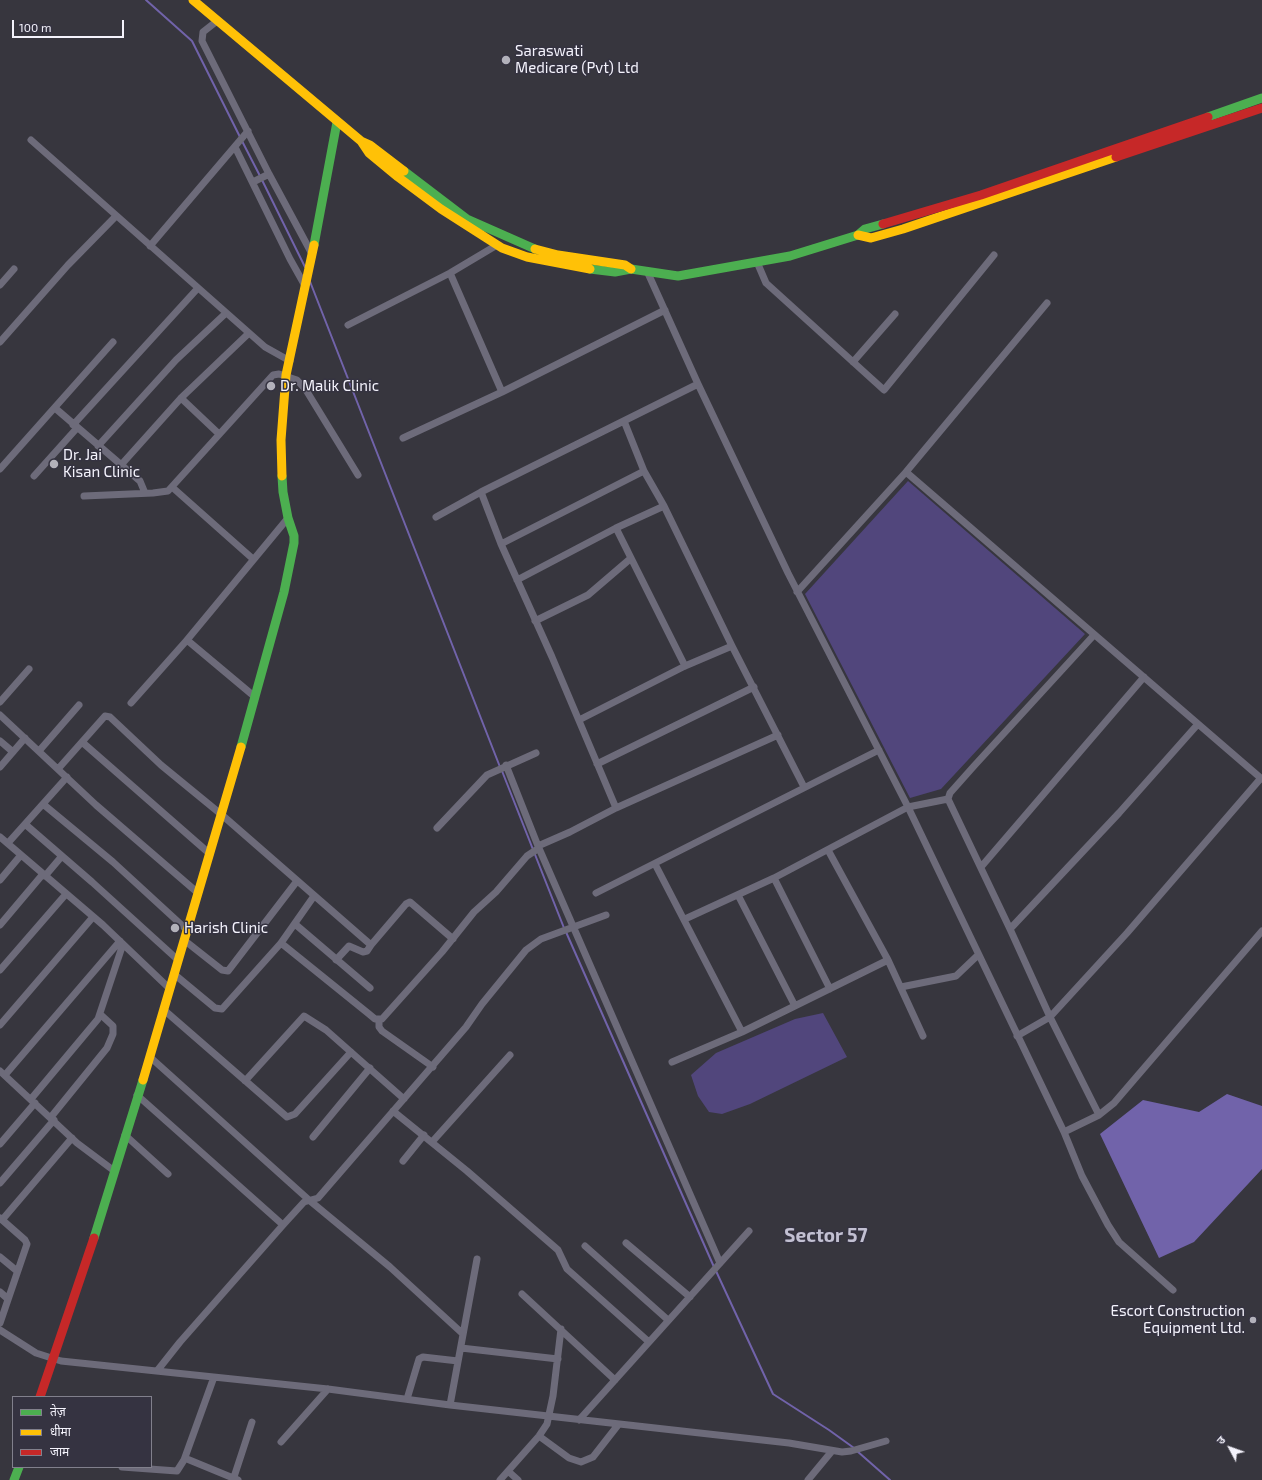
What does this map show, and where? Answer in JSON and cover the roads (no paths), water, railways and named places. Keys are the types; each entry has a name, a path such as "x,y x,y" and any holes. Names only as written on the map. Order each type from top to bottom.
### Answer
{"street":[{"path":"193,0 337,122 361,141 370,145 467,219 498,235 529,248 558,255 626,265 631,269"},
{"path":"217,21 203,32 202,40 241,139 255,181 290,259 305,280"},
{"path":"361,141 369,153 398,177 441,209 497,245 527,257 552,263 615,272 631,269 678,276 790,256 858,235 865,229 981,195 1262,98"},
{"path":"858,235 871,238 903,229 1262,108"},
{"path":"40,1396 89,1253 113,1170 150,1057 222,815 284,592 293,552 294,536 288,518 283,492 281,440 286,375 305,280 311,258 337,122"},
{"path":"241,139 267,175 311,258"},
{"path":"150,246 241,139"},
{"path":"31,140 248,333 265,347 290,361"},
{"path":"255,181 267,175"},
{"path":"1,340 68,264 116,216"},
{"path":"348,325 450,273 497,245"},
{"path":"757,262 766,283 884,390 994,254"},
{"path":"0,285 14,269"},
{"path":"647,271 698,384 797,592 908,807 1064,1132 1082,1176 1115,1236 1126,1249 1173,1290"},
{"path":"450,273 502,392"},
{"path":"34,476 75,426 198,288"},
{"path":"797,592 906,472 1047,303"},
{"path":"402,438 502,392 664,310"},
{"path":"98,446 176,360 226,313"},
{"path":"853,362 895,314"},
{"path":"121,465 181,398 248,333"},
{"path":"0,469 114,342"},
{"path":"84,496 166,492 273,376 279,374 286,375 297,380 306,390 358,476"},
{"path":"436,517 481,492 698,384"},
{"path":"181,398 218,434"},
{"path":"55,408 140,481 146,492"},
{"path":"624,420 644,471 664,506 732,646 804,788"},
{"path":"501,544 644,471"},
{"path":"906,472 1261,779 1127,933 1050,1017 1017,1036"},
{"path":"172,487 253,559"},
{"path":"481,492 501,544 579,720 616,808"},
{"path":"517,580 616,528 664,506"},
{"path":"131,703 188,640 288,518"},
{"path":"616,528 630,559 685,666"},
{"path":"535,621 588,595 601,582 630,559"},
{"path":"1094,634 950,793 948,799 1010,928 1050,1017 1099,1115"},
{"path":"188,640 255,697"},
{"path":"579,720 685,666 732,646"},
{"path":"0,702 29,670"},
{"path":"981,867 1144,677"},
{"path":"598,764 754,687"},
{"path":"39,751 79,705"},
{"path":"0,715 67,778 198,893"},
{"path":"58,769 105,716 110,717 167,769 222,815 370,945"},
{"path":"1010,928 1114,819 1198,724"},
{"path":"379,1020 389,1012 453,939 474,912 496,892 536,849 616,808 778,735"},
{"path":"0,767 25,738"},
{"path":"0,740 13,752"},
{"path":"82,742 210,854"},
{"path":"596,893 879,750"},
{"path":"437,828 478,783 494,771 536,754"},
{"path":"505,766 536,849 572,929 716,1267"},
{"path":"8,843 67,778"},
{"path":"685,919 774,878 908,807 948,799"},
{"path":"43,804 118,866 187,930"},
{"path":"25,824 178,960"},
{"path":"0,836 122,942 170,989"},
{"path":"828,850 888,960 923,1036"},
{"path":"0,880 22,855"},
{"path":"0,925 62,856"},
{"path":"655,864 685,919 742,1032"},
{"path":"774,878 830,989"},
{"path":"184,940 222,970 228,971 297,881"},
{"path":"0,970 66,894"},
{"path":"738,895 795,1006"},
{"path":"174,974 215,1008 222,1009 281,943 314,896"},
{"path":"336,960 350,946 364,952 367,951 370,945 406,904 410,902 453,939"},
{"path":"157,1371 184,1336 302,1204 318,1198 433,1067 526,950 536,942 606,915"},
{"path":"0,1024 93,917"},
{"path":"295,924 370,988"},
{"path":"1064,1132 1099,1115 1114,1103 1262,931"},
{"path":"0,1144 92,1027 100,1014 122,942"},
{"path":"113,1170 72,1138 2,1073 122,942"},
{"path":"281,943 368,1014 379,1020"},
{"path":"901,987 956,976 978,955"},
{"path":"672,1062 742,1032 888,960"},
{"path":"164,1010 285,1116 290,1117 295,1114 351,1052"},
{"path":"0,1183 107,1048 113,1034 114,1026 100,1014"},
{"path":"245,1081 304,1016 326,1030 404,1099"},
{"path":"379,1020 380,1029 384,1033 433,1067"},
{"path":"432,1142 510,1055"},
{"path":"150,1057 310,1200 362,1242 463,1334"},
{"path":"313,1137 370,1068"},
{"path":"137,1095 283,1225"},
{"path":"393,1111 424,1135 558,1250 567,1269 649,1342"},
{"path":"125,1135 168,1174"},
{"path":"403,1161 424,1135"},
{"path":"0,1323 26,1249 27,1242 1,1219 72,1138"},
{"path":"579,1420 749,1231"},
{"path":"626,1243 690,1297"},
{"path":"585,1246 668,1320"},
{"path":"0,1257 17,1271"},
{"path":"450,1405 477,1259"},
{"path":"0,1292 8,1299"},
{"path":"522,1294 615,1380"},
{"path":"500,1480 545,1429 549,1416 561,1329"},
{"path":"0,1330 36,1353 52,1359 328,1389 618,1425 782,1442 832,1451 851,1451 886,1441"},
{"path":"461,1348 558,1359"},
{"path":"407,1399 419,1359 423,1357 458,1361"},
{"path":"136,1468 177,1471 184,1460 214,1377"},
{"path":"281,1442 328,1389"},
{"path":"184,1460 188,1460 235,1479 252,1422"},
{"path":"539,1436 569,1458 580,1462 593,1457 618,1425"},
{"path":"808,1480 832,1451"},
{"path":"14,1480 19,1468"},
{"path":"508,1471 518,1480"}],"waterway":[{"path":"146,0 192,41 240,137"},
{"path":"242,141 260,176"},
{"path":"262,180 305,267"},
{"path":"309,279 500,767"},
{"path":"502,771 564,928"},
{"path":"566,932 714,1267"},
{"path":"716,1271 773,1394 854,1448"},
{"path":"857,1451 890,1480"}],"place":[{"name":"Saraswati Medicare (Pvt) Ltd","path":"506,60"},
{"name":"Dr. Malik Clinic","path":"271,386"},
{"name":"Dr. Jai Kisan Clinic","path":"54,464"},
{"name":"Harish Clinic","path":"175,928"},
{"name":"Escort Construction Equipment Ltd.","path":"1253,1320"}],"district":[{"name":"Sector 57","path":"826,1236"}]}
